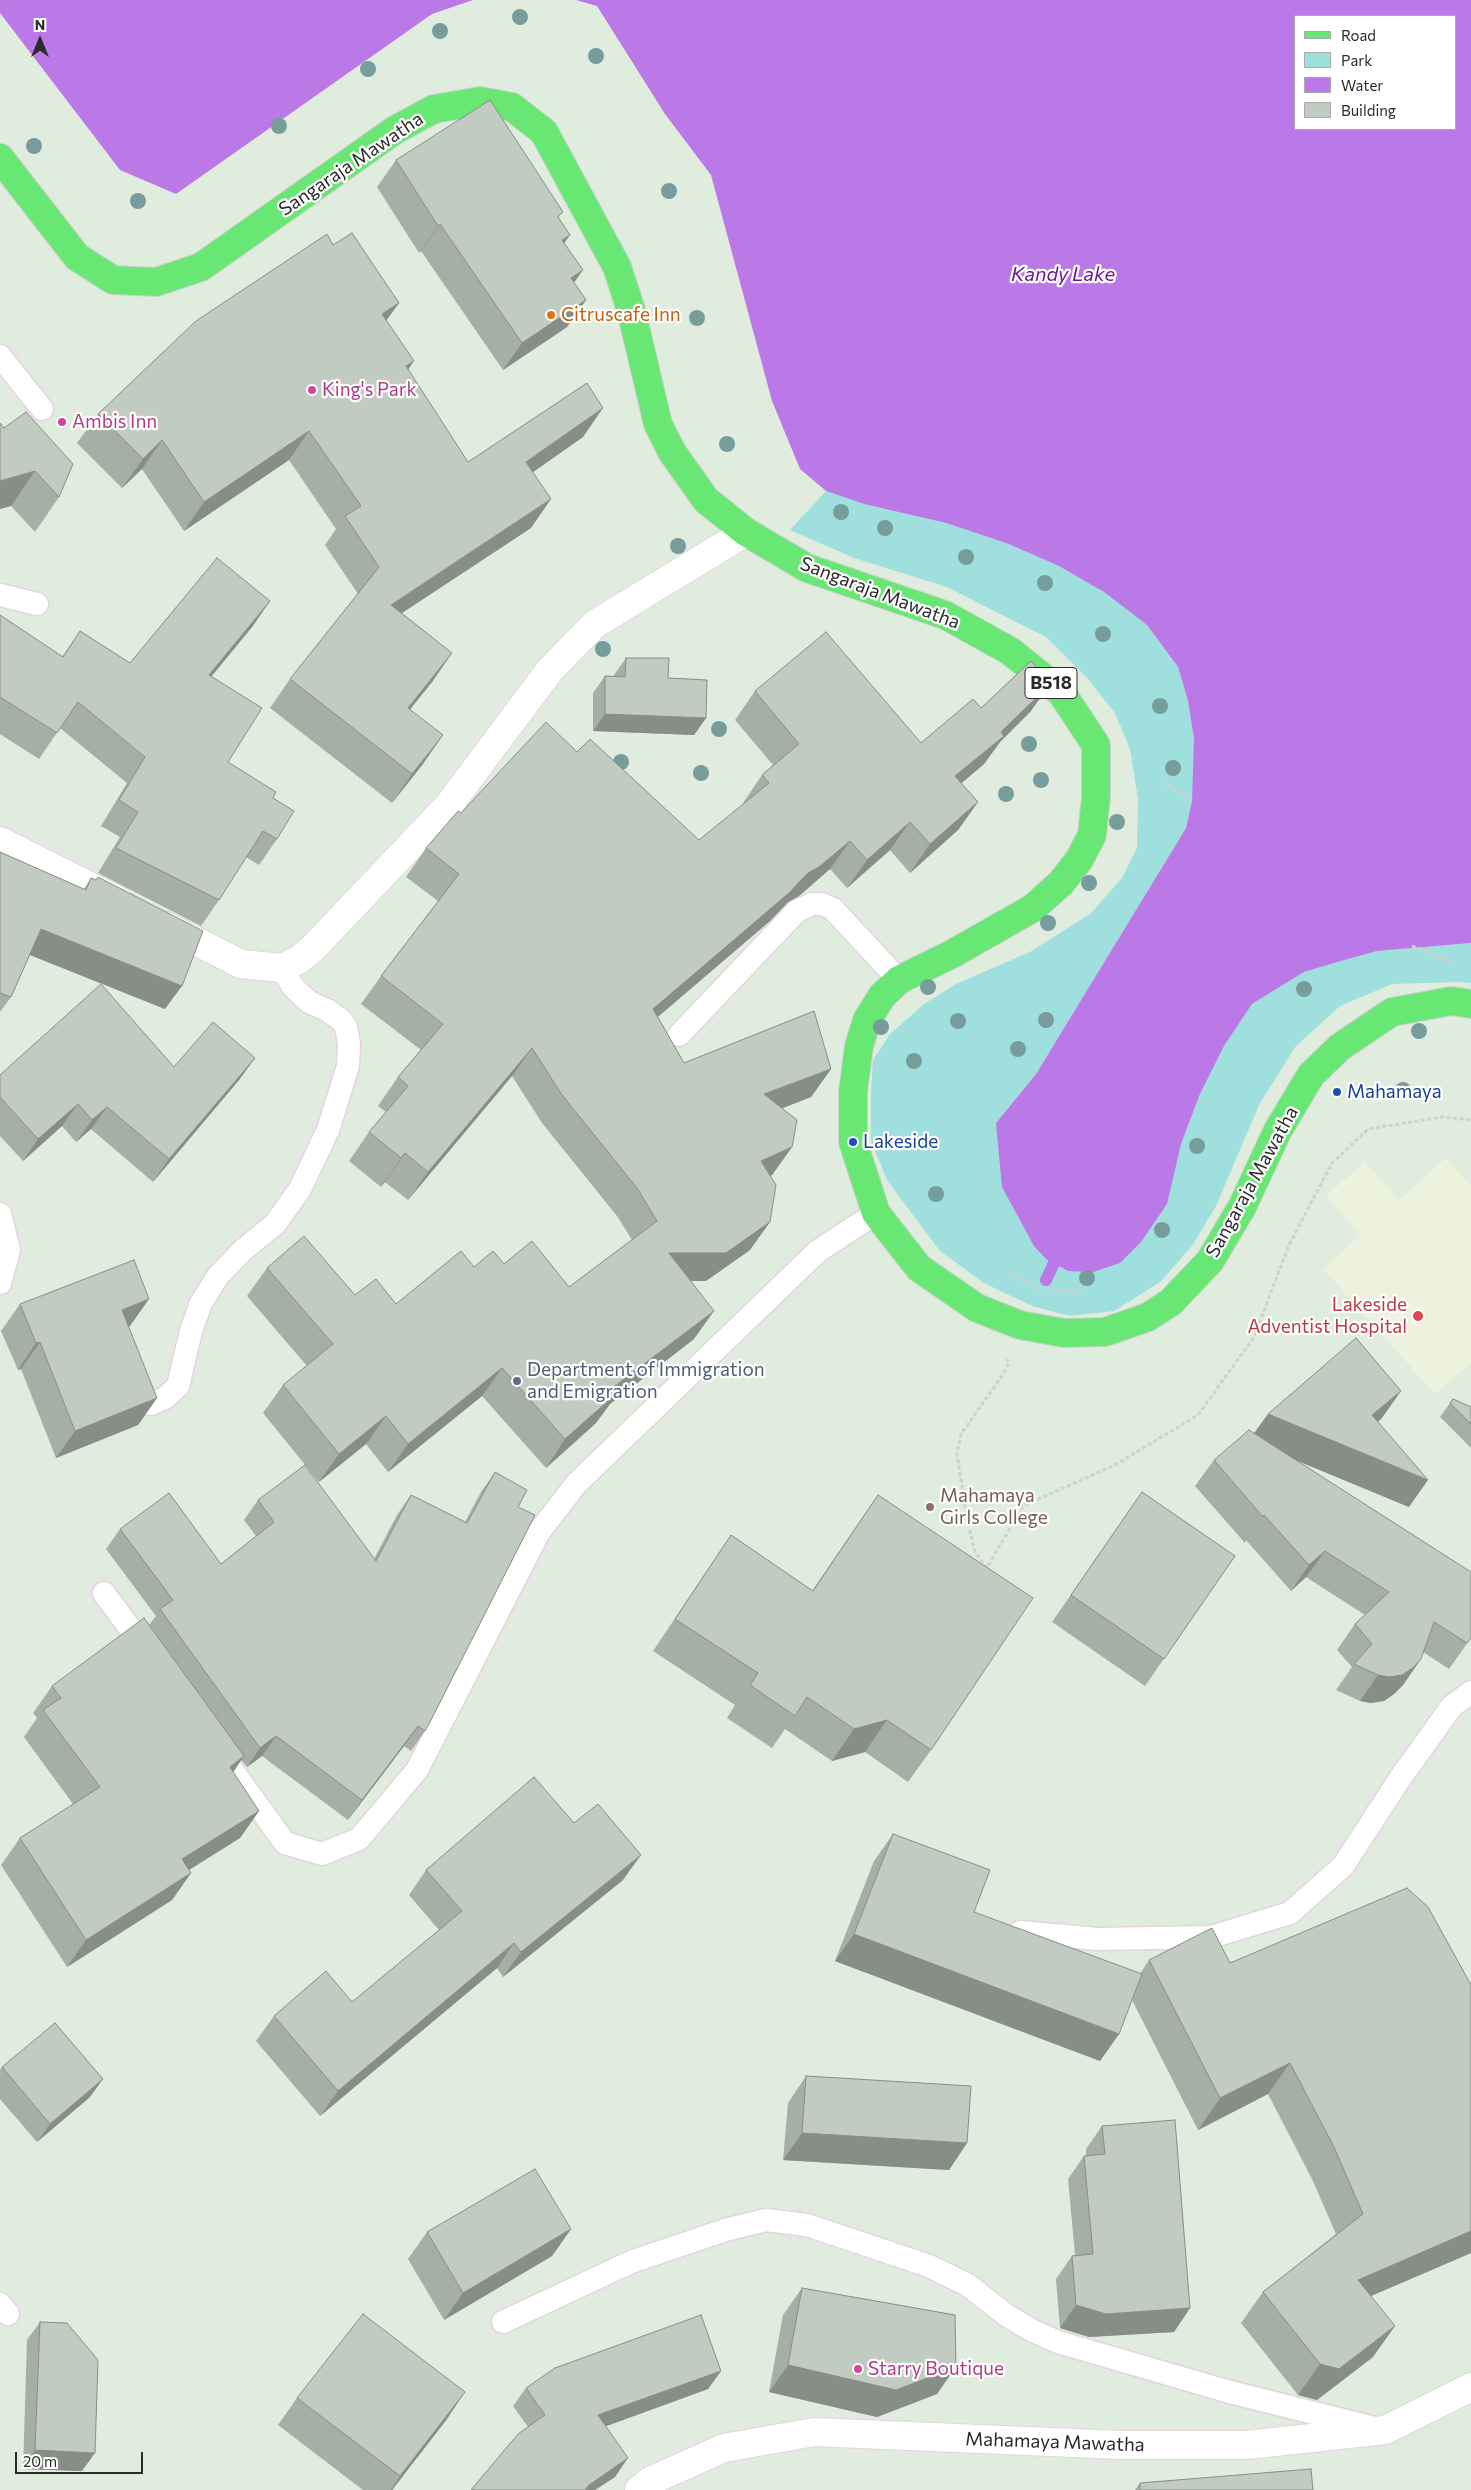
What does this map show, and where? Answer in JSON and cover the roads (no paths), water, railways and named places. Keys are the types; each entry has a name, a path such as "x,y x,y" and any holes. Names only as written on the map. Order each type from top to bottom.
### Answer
{"main road":[{"name":"Sangaraja Mawatha","path":"0,158 77,257 112,280 156,282 201,267 395,130 434,109 480,101 512,107 544,132 617,267 632,310 658,424 672,452 706,500 746,532 806,568 945,615 1010,651 1061,692 1096,745 1096,797 1092,835 1079,860 1061,883 1033,908 899,980 882,996 867,1020 859,1046 853,1092 853,1142 876,1213 919,1268 977,1308 992,1316 1020,1325 1064,1333 1105,1332 1148,1317 1171,1302 1210,1261 1242,1207 1278,1130 1311,1075 1340,1047 1392,1012 1451,1001 1471,1004"}],"street":[{"path":"0,840 241,964 282,968 300,959 313,948 449,805 550,670 595,624 746,532"},
{"name":"Mahamaya Mawatha","path":"639,2490 650,2481 724,2448 814,2432 1122,2445 1247,2445 1384,2430 1471,2387"}],"lane":[{"path":"0,356 42,409"},
{"path":"0,595 37,604"},
{"path":"679,1035 797,910 812,904 822,904 833,909 899,980"},
{"path":"151,1404 165,1398 178,1386 191,1331 201,1303 218,1276 243,1250 275,1224 300,1189 328,1130 348,1066 350,1044 346,1028 341,1020 327,1010 309,1002 299,992 282,968"},
{"path":"204,1730 286,1843 322,1854 359,1839 417,1770 539,1532 577,1483 818,1251 876,1213"},
{"path":"0,1214 9,1250 0,1283"},
{"path":"104,1593 163,1674"},
{"path":"1020,1932 1098,1939 1211,1937 1290,1913 1343,1866 1401,1777 1452,1706 1471,1692"},
{"path":"504,2322 632,2262 725,2230 766,2220 806,2225 929,2266 968,2285 1006,2315 1031,2330 1058,2342 1230,2392 1384,2430"}],"water":[{"path":"0,0 473,0 432,14 176,194 120,170 0,13"},
{"name":"Kandy Lake","path":"576,0 1471,0 1471,943 1377,951 1341,961 1304,972 1252,1004 1224,1046 1200,1094 1181,1144 1167,1204 1141,1242 1120,1263 1093,1272 1068,1271 1047,1260 1034,1246 1002,1187 996,1123 1036,1074 1186,828 1192,801 1194,739 1188,701 1178,667 1147,625 1104,592 1057,565 1006,543 946,523 864,504 826,491 800,469 772,401 711,175 665,114 597,6"}],"waterway":[{"path":"1046,1280 1054,1263"}],"place":[{"name":"Citruscafe Inn","path":"551,315"},
{"name":"King's Park","path":"312,390"},
{"name":"Ambis Inn","path":"62,422"},
{"name":"Mahamaya","path":"1337,1092"},
{"name":"Lakeside","path":"853,1142"},
{"name":"Lakeside Adventist Hospital","path":"1418,1316"},
{"name":"Department of Immigration and Emigration","path":"517,1381"},
{"name":"Mahamaya Girls College","path":"930,1507"},
{"name":"Starry Boutique","path":"858,2369"}]}
